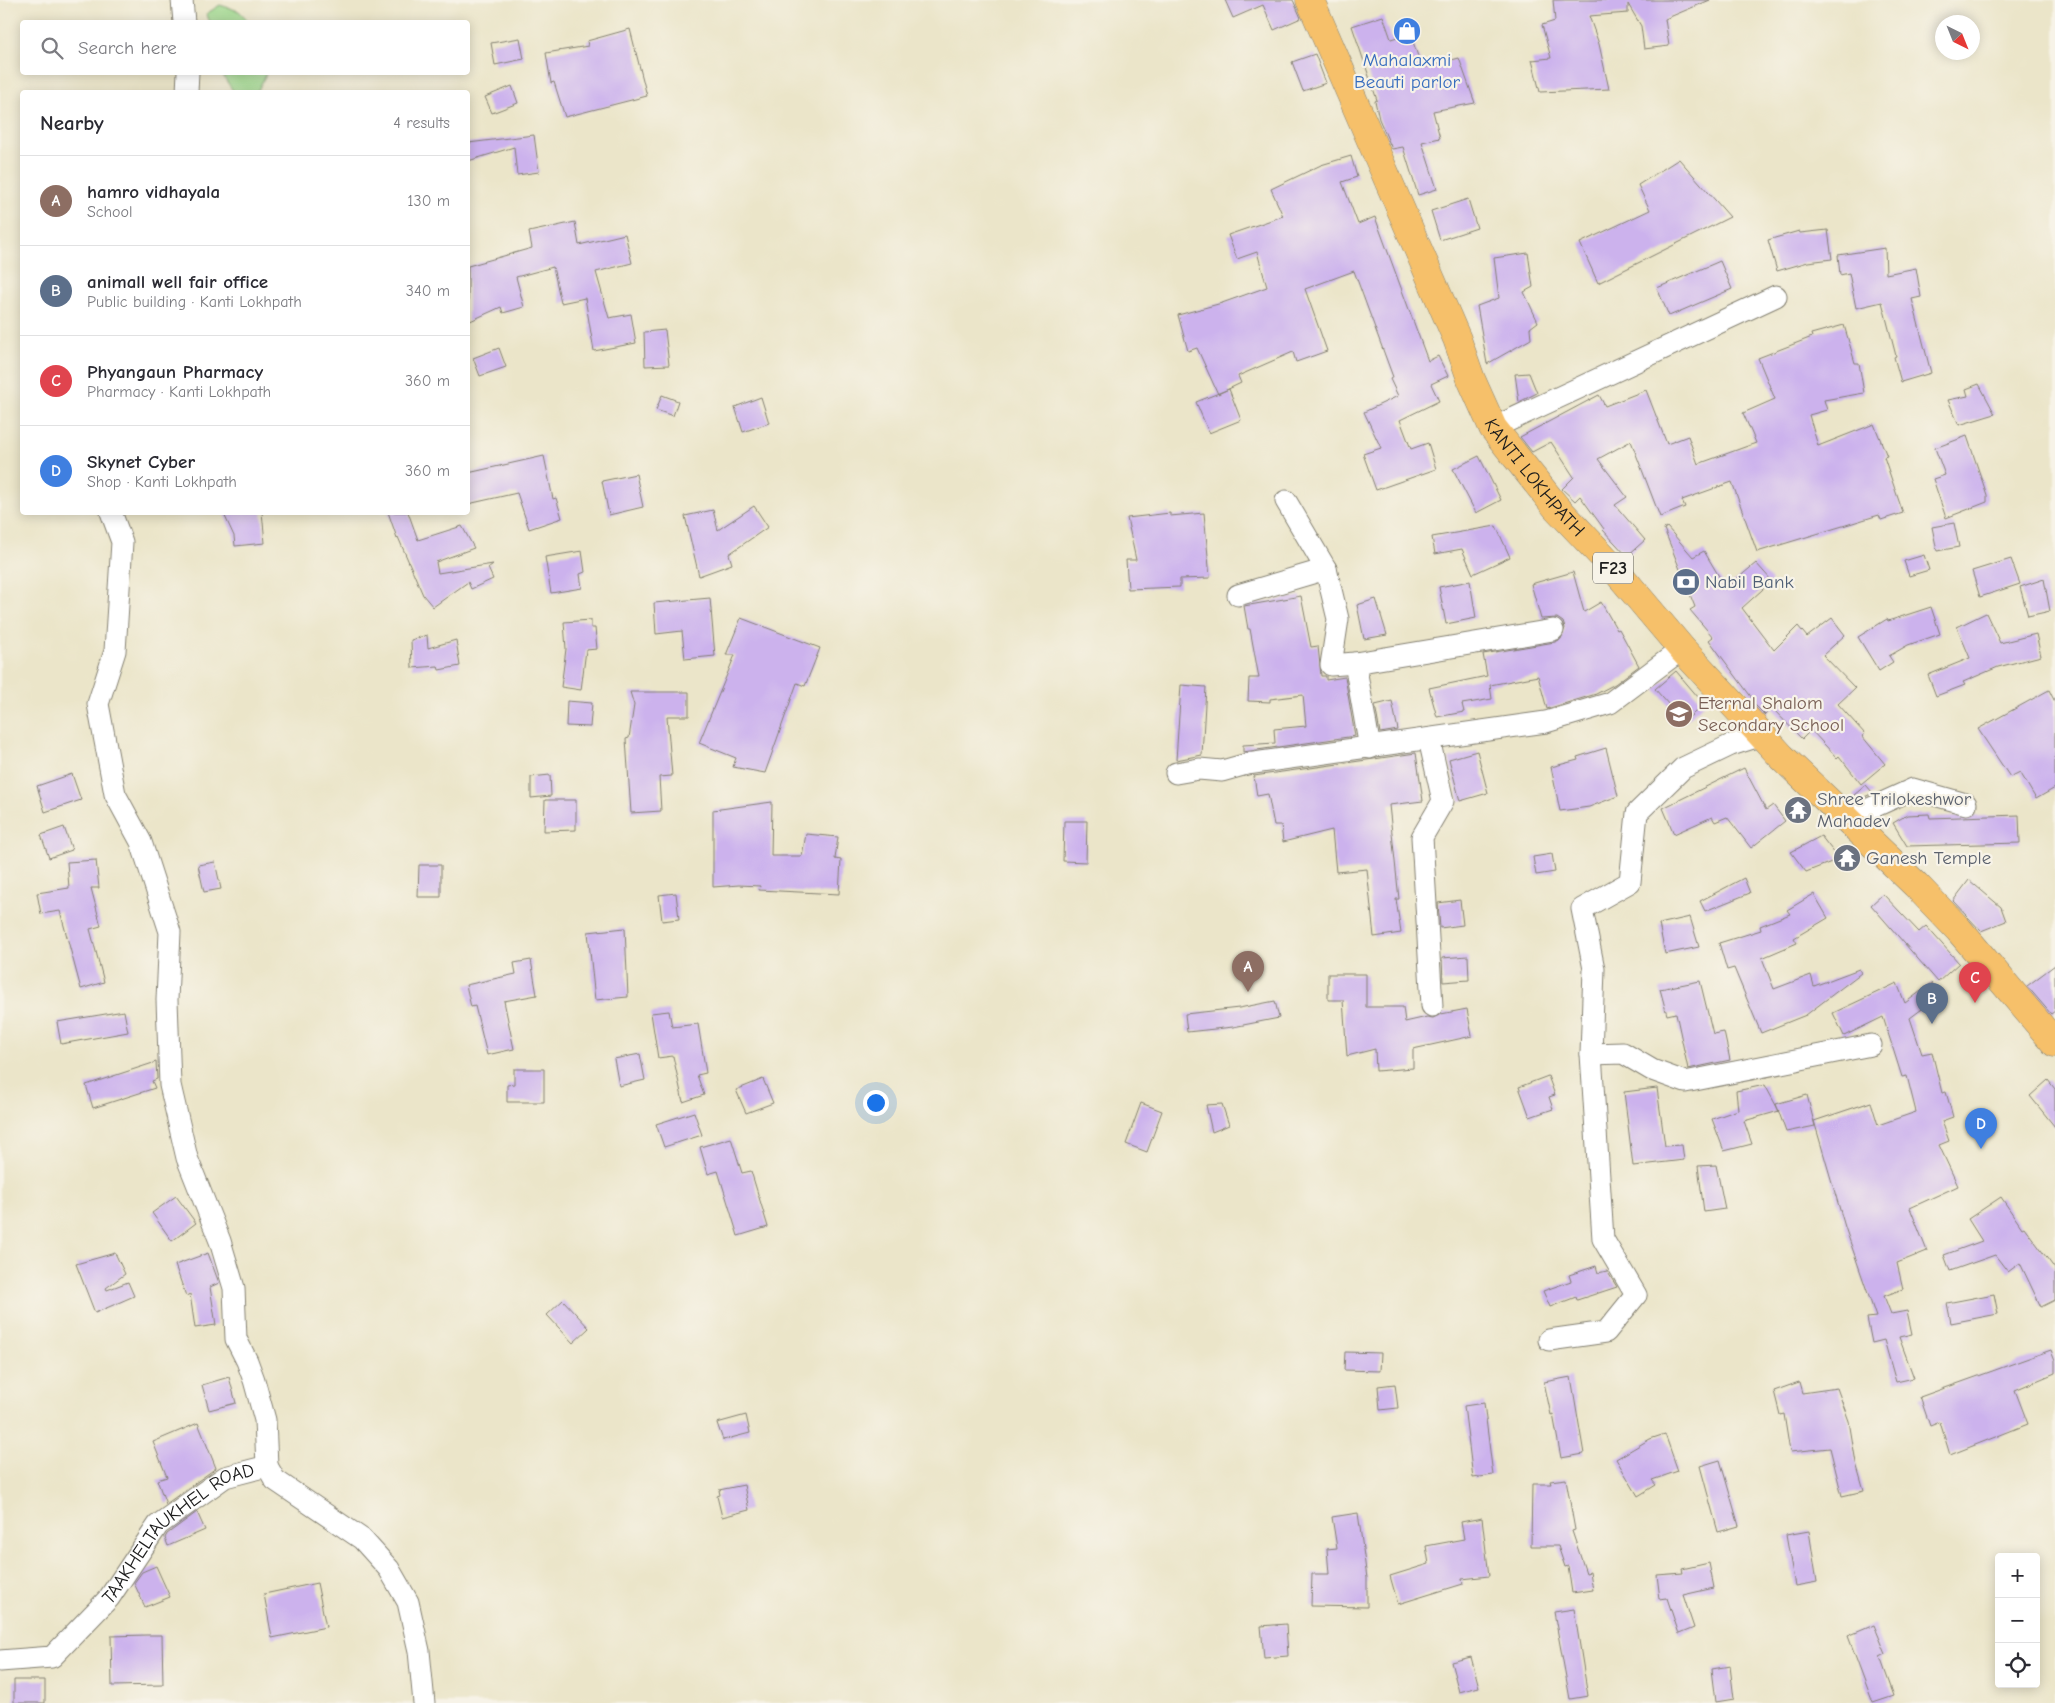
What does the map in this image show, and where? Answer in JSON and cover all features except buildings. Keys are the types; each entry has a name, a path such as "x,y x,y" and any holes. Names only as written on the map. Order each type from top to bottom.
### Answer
{"main road":[{"name":"KANTI LOKHPATH","path":"1310,0 1457,339 1471,380 1493,428 1556,507 1612,566 1682,649 1782,757 1916,885 1959,930 2055,1043"}],"street":[{"path":"182,0 184,20"},
{"path":"187,90 188,75"},
{"path":"1493,428 1776,296"},
{"path":"1286,501 1326,568 1338,619 1332,665 1355,663 1553,630"},
{"name":"TAAKHELTAUKHEL ROAD","path":"0,1660 52,1657 109,1598 158,1525 225,1477 267,1466 265,1420 254,1380 236,1339 234,1288 220,1241 187,1158 170,1085 166,1000 170,932 141,842 115,794 98,704 115,650 122,542 112,515"},
{"path":"1238,595 1326,568"},
{"path":"1176,773 1199,770 1222,771 1247,764 1546,722 1610,703 1682,649"},
{"path":"1355,663 1370,748"},
{"path":"1549,1340 1606,1332 1636,1295 1603,1238 1591,1054 1594,969 1582,909 1630,882 1637,813 1683,768 1731,745 1762,735"},
{"path":"1429,739 1443,801 1422,837 1432,1006"},
{"path":"1847,819 1913,789 1966,804"},
{"path":"1591,1054 1623,1053 1652,1070 1685,1082 1871,1045"},
{"path":"267,1466 275,1480 362,1539 389,1569 408,1602 420,1651 424,1703"}],"green space":[{"path":"220,5 239,11 248,20 209,20 206,14"},
{"path":"222,75 266,75 258,90 233,90"}],"place":[{"name":"Mahalaxmi Beauti parlor","path":"1407,31"},
{"name":"Nabil Bank","path":"1686,582"},
{"name":"Eternal Shalom Secondary School","path":"1679,714"},
{"name":"Shree Trilokeshwor Mahadev","path":"1798,810"},
{"name":"Ganesh Temple","path":"1847,858"},
{"name":"hamro vidhayala","path":"1248,992"},
{"name":"Phyangaun Pharmacy","path":"1975,1003"},
{"name":"animall well fair office","path":"1932,1024"},
{"name":"Skynet Cyber","path":"1981,1149"}]}
